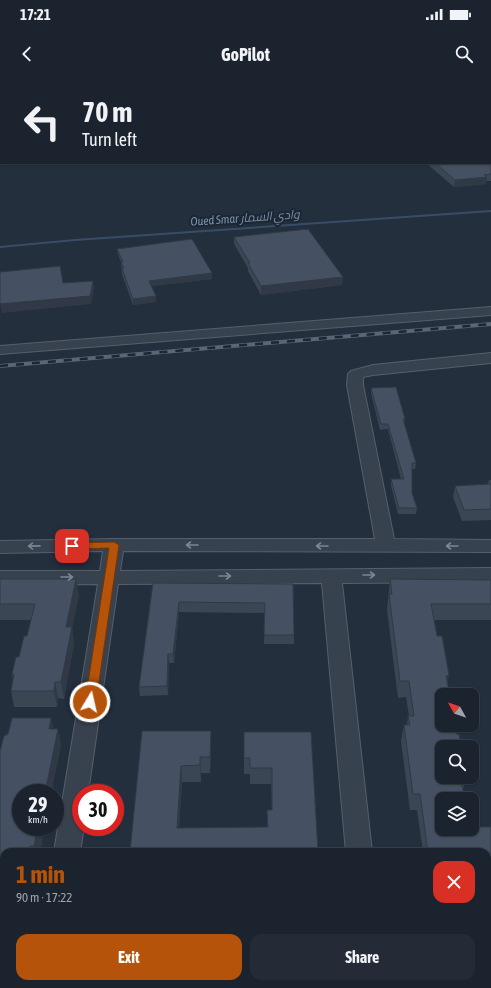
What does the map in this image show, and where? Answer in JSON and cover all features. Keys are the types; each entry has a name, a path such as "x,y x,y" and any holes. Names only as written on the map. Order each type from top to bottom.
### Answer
{"street":[{"path":"0,350 491,311"},
{"path":"386,546 354,385 356,374 373,370 491,358"},
{"path":"69,848 114,545"},
{"path":"0,547 114,545 491,546"},
{"path":"0,578 491,575"},
{"path":"331,576 359,848"}],"building":[{"path":"436,164 491,164 491,174 484,175 487,177 455,180"},
{"path":"308,229 343,277 261,286 248,263 250,263 234,237"},
{"path":"192,239 212,273 149,281 156,296 133,299 122,268 124,268 121,262 123,262 117,249"},
{"path":"60,266 63,283 93,281 90,296 0,304 0,272"},
{"path":"396,387 405,419 403,419 416,463 412,463 412,493 417,508 399,508 391,479 404,479 388,424 381,424 371,388"},
{"path":"491,484 491,509 464,510 455,486"},
{"path":"0,579 76,579 66,627 72,627 61,682 55,682 54,691 11,691 14,674 12,674 16,657 19,657 24,636 27,636 35,604 0,604"},
{"path":"390,579 491,580 491,604 431,604 437,636 442,636 449,675 446,676 448,688 435,688 435,732 456,732 456,734 459,734 460,740 435,740 435,784 462,784 463,792 435,792 435,836 479,836 479,827 491,827 491,848 427,848 420,794 413,794 404,725 410,725 408,716 414,716 409,681 400,681 389,594 392,594"},
{"path":"153,583 293,584 294,635 264,635 265,603 179,602 173,654 168,654 167,686 139,687"},
{"path":"12,718 51,718 49,729 58,729 47,784 12,784 12,836 36,836 34,846 30,846 30,848 0,848 0,751 4,736 8,734"},
{"path":"142,731 211,731 210,757 200,757 200,765 181,766 177,828 268,827 267,810 272,810 272,768 250,768 250,758 244,758 244,732 311,732 318,848 130,848"}],"waterway":[{"name":"Oued Smar وادي السمار","path":"0,247 75,240 491,211"}],"railway":[{"path":"0,366 491,324"}],"route":[{"path":"72,546 114,545 90,702"}]}
